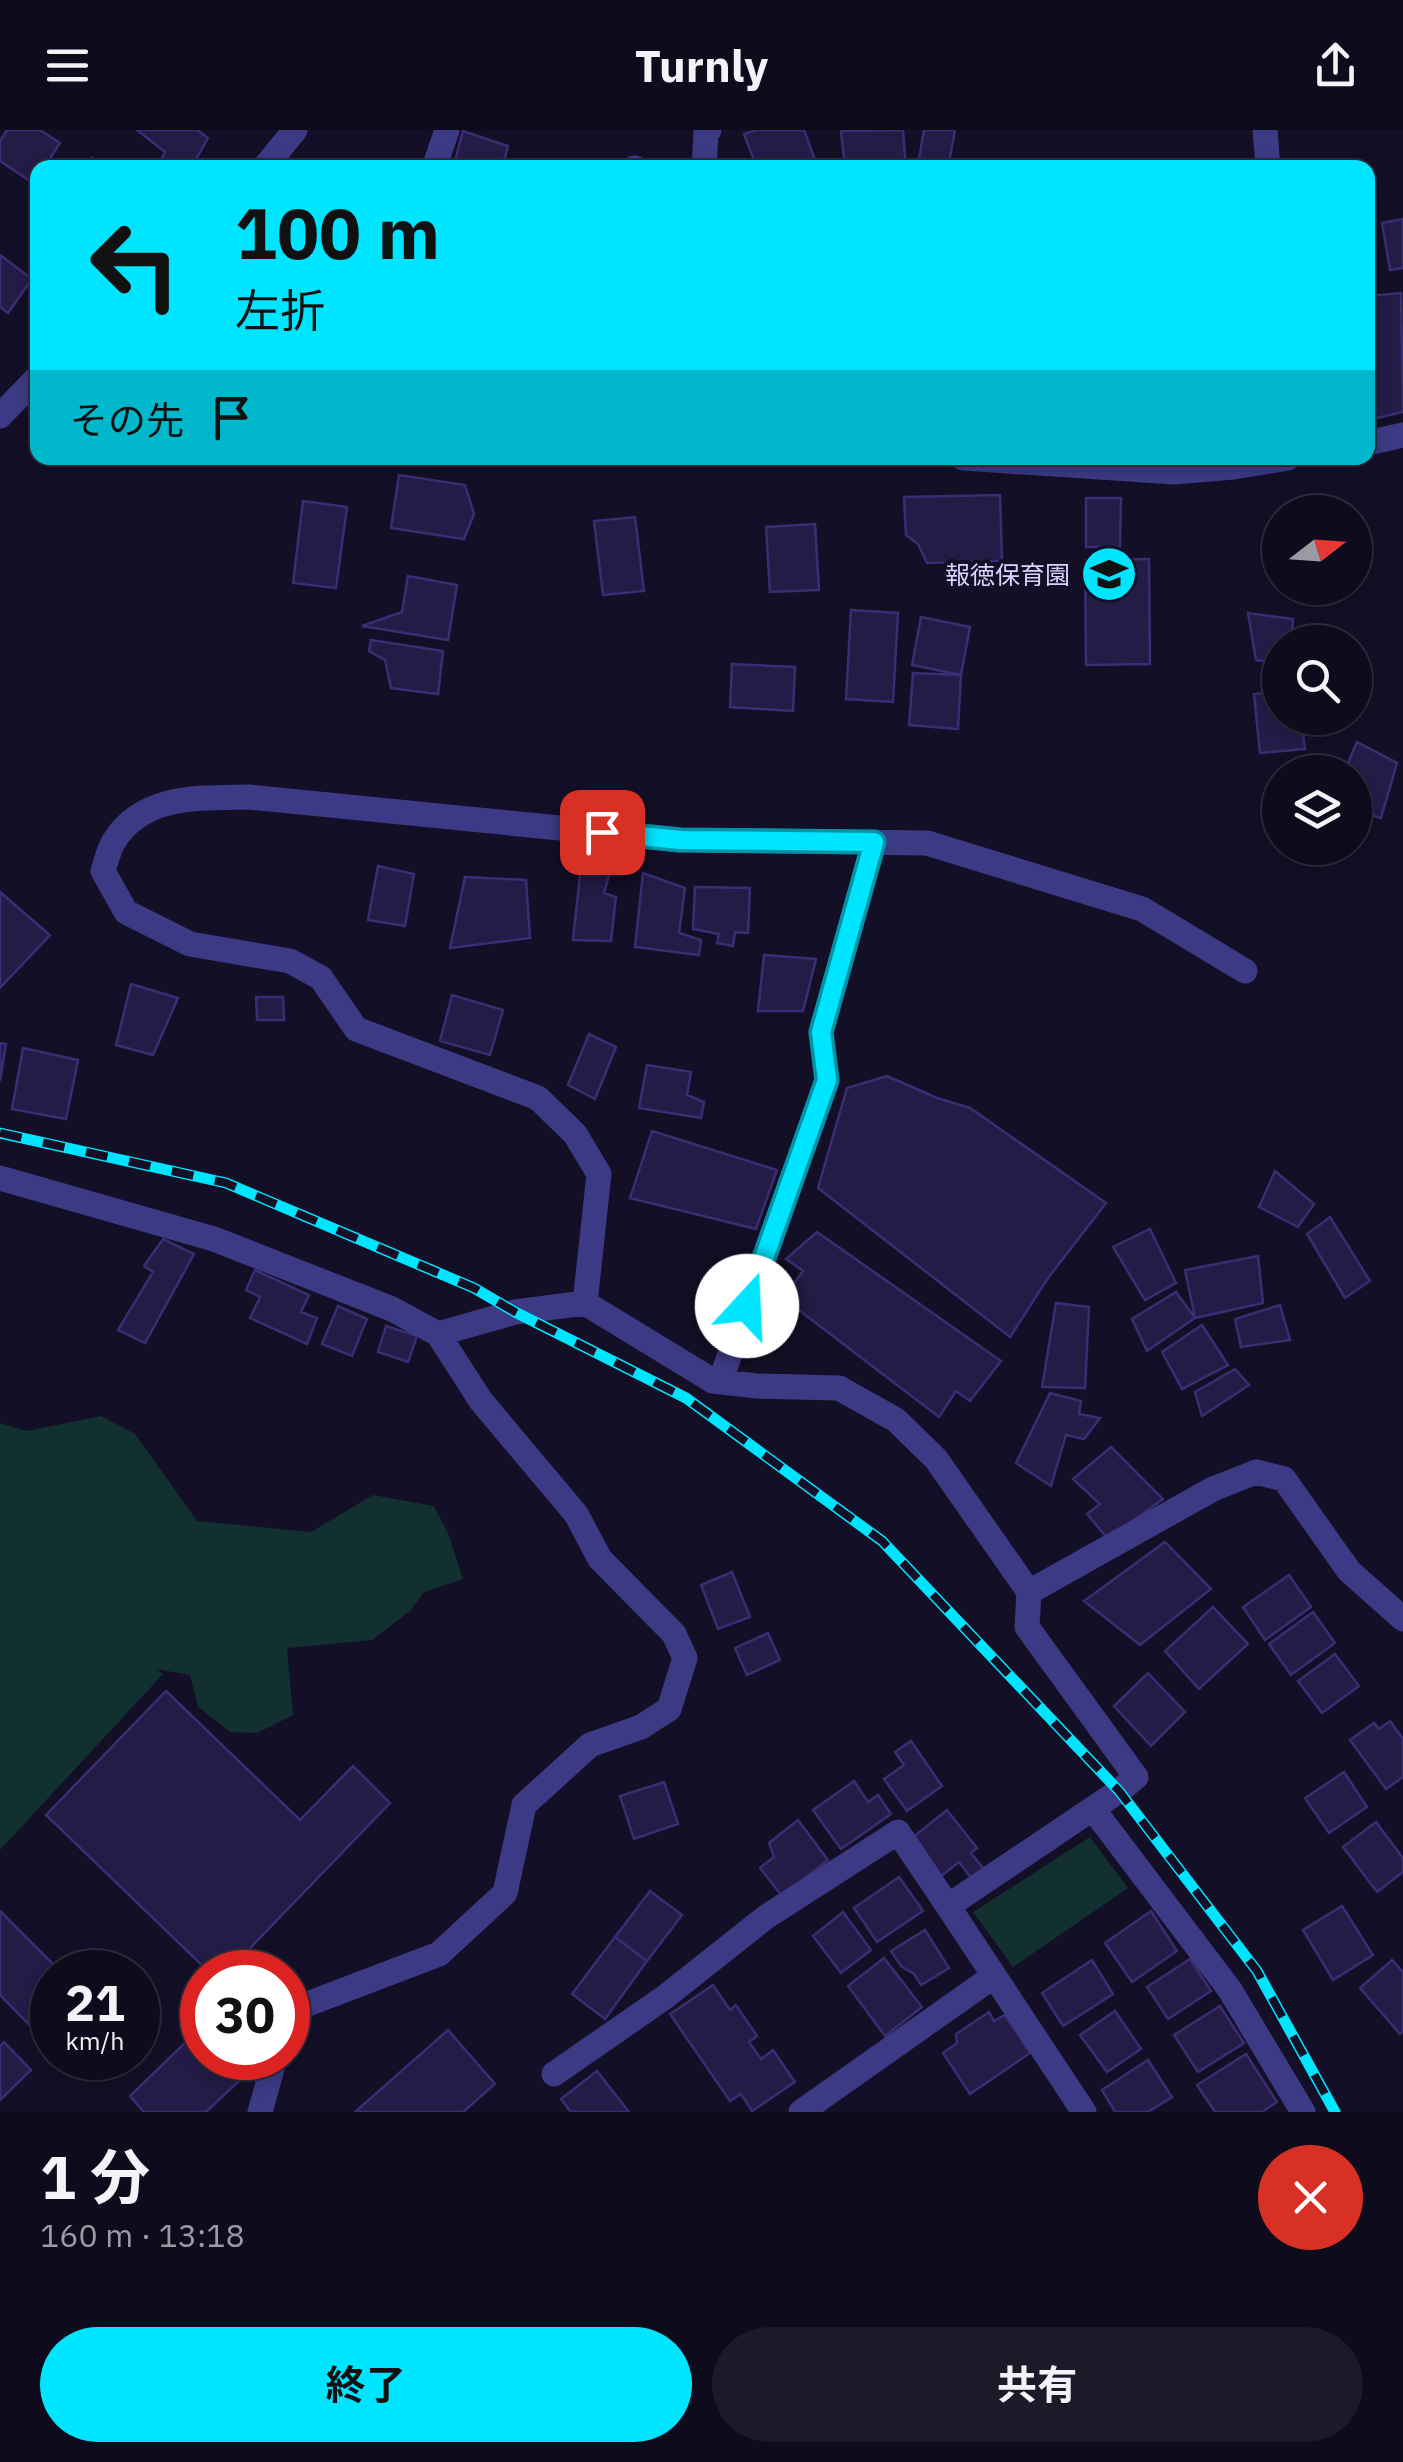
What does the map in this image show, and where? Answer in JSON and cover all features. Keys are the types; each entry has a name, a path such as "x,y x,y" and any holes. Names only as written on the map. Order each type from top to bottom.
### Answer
{"street":[{"path":"271,160 296,130"},
{"path":"437,160 447,130"},
{"path":"704,160 709,130"},
{"path":"1265,130 1267,160"},
{"path":"0,416 30,385"},
{"path":"1375,441 1403,435"},
{"path":"1069,465 1174,472 1246,465"},
{"path":"585,1303 598,1174 575,1134 538,1098 356,1029 322,978 290,961 190,944 126,912 103,870 114,842 138,814 181,798 249,797 680,840 927,843 1142,909 1244,971"},
{"path":"720,1382 827,1080 821,1032 874,842"},
{"path":"0,1178 214,1240 392,1310 438,1334 481,1401 576,1514 600,1559 674,1634 685,1658 669,1709 640,1726 590,1746 524,1805 505,1893 440,1954 310,2003"},
{"path":"438,1334 514,1312 585,1303 713,1381 839,1388 896,1420 936,1459 1029,1592 1027,1627 1136,1777 948,1906"},
{"path":"1029,1592 1213,1489 1256,1472 1284,1480 1349,1571 1403,1620"},
{"path":"1093,1809 1230,1990 1303,2112"},
{"path":"554,2074 664,1997 766,1917 898,1832 1084,2112"},
{"path":"801,2112 994,1976"},
{"path":"260,2112 269,2080"}],"green space":[{"path":"101,1416 135,1434 197,1521 311,1532 373,1495 434,1506 448,1533 463,1579 424,1592 410,1611 372,1640 287,1648 293,1715 257,1733 230,1732 198,1707 190,1675 156,1669 163,1674 0,1850 0,1423 27,1431"},
{"path":"1090,1837 1128,1888 1013,1967 973,1912"}],"building":[{"path":"7,130 40,130 60,143 49,160 30,160 30,181 0,161 0,141"},
{"path":"137,130 197,130 208,138 196,160 160,160 165,152"},
{"path":"756,130 804,130 815,160 754,160 744,134"},
{"path":"903,130 905,160 844,160 841,131"},
{"path":"924,130 955,130 949,160 919,160"},
{"path":"463,131 508,146 504,160 455,160"},
{"path":"1403,219 1403,268 1390,270 1382,223"},
{"path":"0,255 30,278 30,282 8,313 0,307"},
{"path":"1401,293 1403,412 1375,418 1375,295"},
{"path":"399,475 465,485 474,514 464,539 391,528"},
{"path":"1000,495 1002,561 927,563 918,544 906,535 904,497"},
{"path":"1086,498 1121,498 1120,547 1086,547"},
{"path":"303,501 347,507 336,588 293,583"},
{"path":"635,517 644,591 603,595 594,521"},
{"path":"815,524 819,590 770,592 766,527"},
{"path":"1149,559 1150,664 1086,665 1085,560"},
{"path":"408,576 457,585 448,640 362,626 402,612"},
{"path":"851,610 898,613 893,702 846,699"},
{"path":"1248,613 1293,619 1292,625 1262,625 1262,661 1256,660"},
{"path":"921,617 970,627 961,675 912,665"},
{"path":"371,640 443,651 438,694 391,688 385,660 369,651"},
{"path":"732,664 795,667 793,711 730,707"},
{"path":"913,673 961,675 958,729 909,725"},
{"path":"1262,693 1262,735 1303,735 1305,749 1260,753 1254,694"},
{"path":"1357,742 1397,763 1381,818 1372,816 1372,755 1351,755"},
{"path":"582,856 612,865 604,893 616,897 611,941 573,940"},
{"path":"378,866 414,874 405,926 368,920"},
{"path":"643,873 685,888 679,933 701,940 699,955 635,947"},
{"path":"465,877 526,880 530,938 450,948"},
{"path":"695,887 750,888 748,933 735,932 733,946 717,943 719,934 693,929"},
{"path":"0,892 50,935 0,988"},
{"path":"764,955 816,959 803,1011 758,1011"},
{"path":"131,984 178,998 153,1055 116,1045"},
{"path":"452,995 503,1010 490,1055 440,1041"},
{"path":"256,997 283,997 284,1020 257,1020"},
{"path":"589,1034 616,1047 595,1099 568,1085"},
{"path":"0,1043 6,1044 0,1081"},
{"path":"23,1048 78,1060 66,1119 12,1109"},
{"path":"647,1065 691,1072 687,1095 704,1102 701,1118 639,1108"},
{"path":"887,1076 970,1108 1106,1203 1048,1278 1010,1337 818,1188 847,1088"},
{"path":"652,1131 777,1170 756,1229 630,1198"},
{"path":"1275,1171 1314,1204 1298,1227 1259,1207"},
{"path":"1330,1217 1370,1281 1345,1298 1307,1234"},
{"path":"1150,1229 1176,1283 1145,1300 1113,1247"},
{"path":"817,1232 1001,1361 970,1401 956,1391 939,1417 783,1298 803,1271 786,1259"},
{"path":"163,1239 194,1254 145,1343 118,1330 153,1272 144,1266"},
{"path":"1258,1256 1263,1303 1195,1318 1185,1270"},
{"path":"255,1270 309,1295 301,1312 317,1318 307,1344 250,1318 260,1297 246,1290"},
{"path":"1176,1292 1195,1318 1147,1351 1132,1319"},
{"path":"1056,1303 1089,1307 1085,1388 1042,1387"},
{"path":"1280,1305 1290,1340 1241,1347 1235,1319"},
{"path":"338,1306 367,1319 352,1356 322,1344"},
{"path":"1202,1325 1228,1365 1182,1389 1162,1352"},
{"path":"386,1326 417,1336 408,1362 378,1352"},
{"path":"1235,1369 1249,1385 1202,1416 1195,1392"},
{"path":"1050,1393 1081,1401 1079,1414 1100,1418 1084,1439 1066,1435 1051,1486 1016,1463"},
{"path":"1111,1447 1163,1499 1108,1539 1087,1514 1100,1504 1073,1479"},
{"path":"1165,1542 1211,1589 1140,1645 1084,1601"},
{"path":"732,1572 750,1617 718,1629 701,1585"},
{"path":"1289,1575 1311,1607 1265,1640 1243,1607"},
{"path":"1213,1607 1248,1644 1199,1689 1165,1651"},
{"path":"1313,1612 1335,1643 1291,1675 1269,1644"},
{"path":"768,1633 780,1660 747,1675 735,1648"},
{"path":"1335,1654 1359,1686 1322,1713 1298,1681"},
{"path":"1148,1673 1185,1712 1151,1746 1114,1706"},
{"path":"166,1691 300,1820 353,1766 390,1803 248,1950 186,1950 46,1815"},
{"path":"1390,1721 1403,1739 1403,1777 1386,1789 1350,1740 1374,1723 1379,1729"},
{"path":"911,1741 942,1786 907,1811 884,1779 904,1765 895,1752"},
{"path":"1344,1772 1367,1807 1329,1833 1305,1798"},
{"path":"854,1781 868,1802 878,1795 891,1814 841,1849 813,1810"},
{"path":"664,1782 678,1824 634,1839 620,1796"},
{"path":"947,1810 977,1848 971,1853 984,1869 972,1879 959,1862 941,1876 912,1838"},
{"path":"798,1820 828,1860 782,1896 760,1868 774,1857 769,1843"},
{"path":"1376,1822 1403,1858 1403,1872 1377,1892 1343,1847"},
{"path":"899,1877 923,1911 877,1942 854,1908"},
{"path":"650,1891 682,1915 647,1961 615,1937"},
{"path":"1342,1906 1373,1955 1333,1980 1303,1930"},
{"path":"0,1911 39,1950 30,1950 30,2026 0,1995"},
{"path":"1151,1911 1177,1951 1132,1982 1105,1943"},
{"path":"843,1912 871,1950 841,1973 813,1936"},
{"path":"925,1930 949,1968 921,1985 891,1951"},
{"path":"615,1937 647,1961 605,2019 572,1994"},
{"path":"884,1958 922,2007 885,2036 848,1986"},
{"path":"1190,1959 1211,1991 1168,2019 1147,1987"},
{"path":"1092,1960 1113,1994 1063,2026 1042,1993"},
{"path":"1392,1960 1403,1972 1400,2034 1360,1988"},
{"path":"713,1985 730,2010 736,2005 757,2036 749,2042 761,2059 773,2050 795,2082 752,2111 741,2094 730,2101 670,2014"},
{"path":"1220,2006 1244,2043 1198,2072 1174,2035"},
{"path":"1115,2011 1141,2049 1107,2072 1080,2035"},
{"path":"989,2012 994,2021 1005,2015 1030,2053 970,2094 943,2053 957,2043 956,2034"},
{"path":"448,2030 495,2084 463,2112 355,2112"},
{"path":"4,2042 30,2071 0,2100 0,2046"},
{"path":"180,2048 180,2080 239,2081 206,2112 144,2112 130,2096 147,2080 160,2080 160,2067"},
{"path":"1246,2054 1277,2102 1262,2112 1215,2112 1197,2085"},
{"path":"1148,2060 1172,2097 1148,2112 1115,2112 1102,2090"},
{"path":"597,2071 629,2112 571,2112 561,2099"}],"railway":[{"path":"0,1133 226,1183 474,1288 686,1398 882,1541 1119,1791 1257,1971 1335,2112"}],"place":[{"name":"報徳保育園","path":"1109,574"}],"route":[{"path":"602,832 680,840 874,842 821,1032 827,1080 747,1306"}]}
